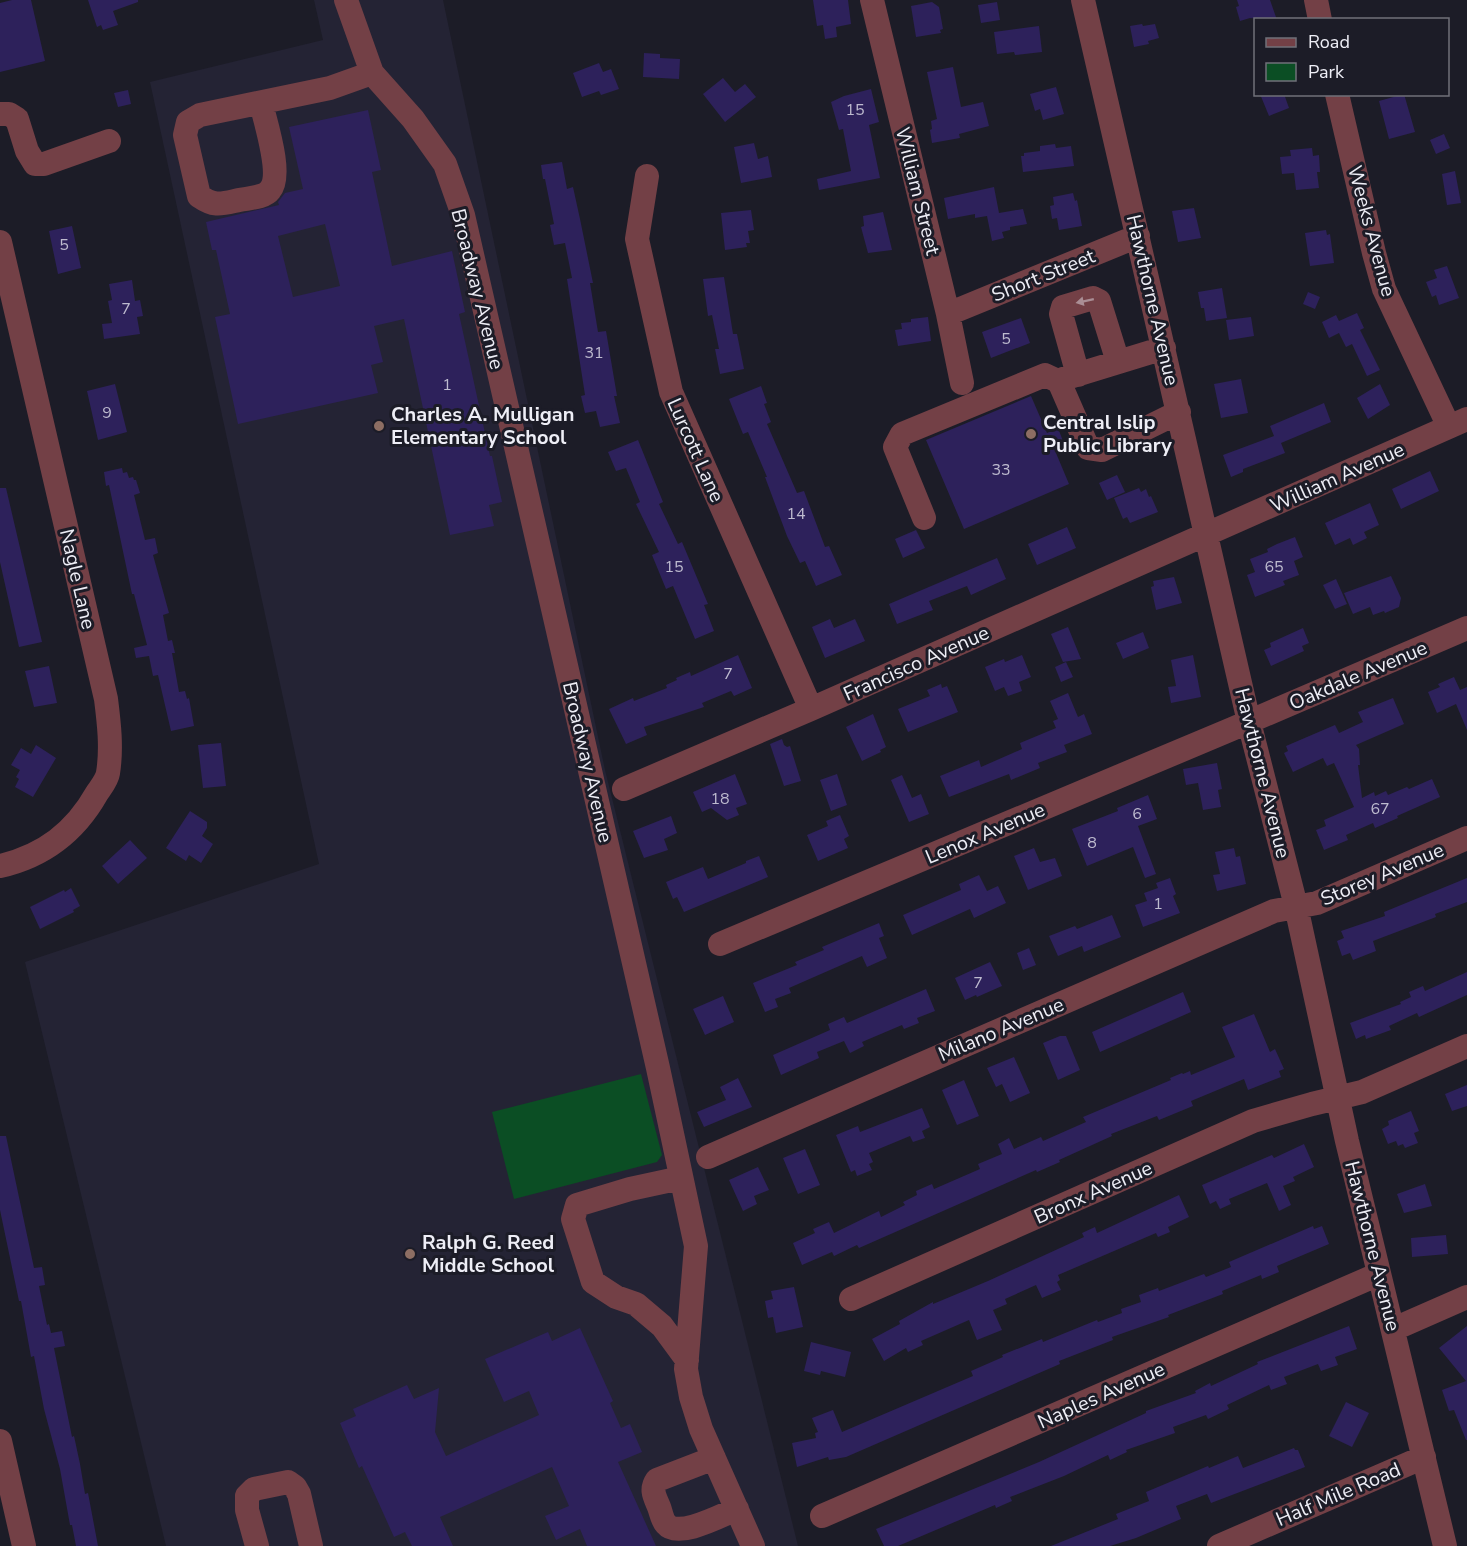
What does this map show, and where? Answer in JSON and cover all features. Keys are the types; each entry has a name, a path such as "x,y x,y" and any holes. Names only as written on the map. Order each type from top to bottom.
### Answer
{"street":[{"name":"Broadway Avenue","path":"346,0 372,73 413,119 445,164 463,215 655,1056 696,1246 686,1369 691,1397 714,1458 753,1546"},
{"name":"William Street","path":"872,0 948,314 962,383"},
{"name":"Hawthorne Avenue","path":"1083,0 1249,722 1296,906 1379,1274 1445,1546"},
{"path":"1316,0 1320,18"},
{"path":"261,103 274,160 274,180 270,190 262,195 221,205 210,204 199,196 185,135 188,122 201,116 330,88 372,73"},
{"name":"Weeks Avenue","path":"1337,96 1384,289 1458,423"},
{"path":"0,114 9,114 17,119 27,151 36,164 44,164 109,141"},
{"name":"Lurcott Lane","path":"647,176 637,239 671,392 811,709"},
{"name":"Short Street","path":"948,314 1138,236"},
{"name":"Nagle Lane","path":"0,242 103,687 110,734 108,776 86,814 63,837 34,855 0,866"},
{"path":"1070,379 1061,314 1063,307 1094,298 1099,301 1118,362"},
{"path":"1164,348 1070,379 1061,386 1088,448 1102,450 1179,412"},
{"path":"924,518 895,447 902,434 1045,375 1070,379"},
{"name":"William Avenue","path":"1207,534 1458,423"},
{"name":"Francisco Avenue","path":"624,789 1207,534"},
{"name":"Oakdale Avenue","path":"1249,722 1467,628"},
{"name":"Lenox Avenue","path":"720,944 1249,722"},
{"name":"Storey Avenue","path":"1296,906 1317,903 1467,838"},
{"name":"Milano Avenue","path":"708,1157 1274,911 1296,906"},
{"name":"Bronx Avenue","path":"851,1299 1254,1121 1362,1092 1467,1046"},
{"path":"681,1178 630,1189 577,1205 573,1219 592,1282 636,1304 662,1326 687,1360"},
{"name":"Naples Avenue","path":"822,1516 1379,1274"},
{"path":"1394,1329 1467,1297"},
{"path":"0,1441 24,1546"},
{"name":"Half Mile Road","path":"1219,1546 1424,1457"},
{"path":"714,1458 657,1480 653,1492 666,1525 675,1530 685,1530 737,1509"},
{"path":"257,1546 247,1496 254,1489 288,1482 299,1494 311,1546"}],"shaded area":[{"name":"Ralph G. Reed Middle School","path":"314,0 443,0 605,770 798,1546 166,1546 25,962 319,864 150,82 323,40"}],"green space":[{"path":"641,1074 662,1155 657,1162 514,1199 492,1112"}],"building":[{"path":"12,0 31,0 45,61 0,72 0,3"},
{"path":"88,0 138,0 138,2 113,11 118,25 103,30 101,25 97,27"},
{"path":"813,0 848,0 851,24 836,27 837,37 825,39 823,25 817,26"},
{"path":"1237,0 1270,0 1276,18 1250,18 1240,21 1236,7 1239,6"},
{"path":"932,2 939,7 943,29 940,30 941,33 916,37 911,6"},
{"path":"997,2 1000,20 981,23 978,5"},
{"path":"1142,24 1143,26 1155,24 1159,38 1148,41 1149,44 1134,47 1130,26"},
{"path":"1039,26 1042,52 997,54 994,32"},
{"path":"644,53 660,54 660,58 680,59 679,79 643,77"},
{"path":"599,63 603,72 611,69 619,89 601,95 599,91 582,97 573,73"},
{"path":"953,67 961,107 983,102 989,126 959,134 960,138 932,143 931,121 937,119 927,72"},
{"path":"723,78 735,92 745,84 756,97 725,122 703,94"},
{"path":"1056,87 1064,114 1043,120 1040,109 1035,111 1030,94"},
{"path":"871,89 879,122 869,125 880,178 819,190 817,179 851,171 843,129 839,130 831,102"},
{"path":"128,90 131,104 118,107 114,93"},
{"path":"1261,96 1285,96 1289,108 1269,116"},
{"path":"1405,96 1415,132 1389,139 1379,101"},
{"path":"368,110 381,170 372,172 392,266 452,251 465,312 459,314 502,502 489,505 494,526 450,535 404,319 374,326 383,362 371,365 378,393 238,424 215,317 230,314 216,250 212,250 206,222 279,205 278,202 285,193 303,189 289,127","holes":["325,224 340,286 293,297 278,236"]},
{"path":"1444,134 1450,148 1436,154 1430,140"},
{"path":"754,143 758,159 768,156 772,177 741,183 734,147"},
{"path":"1055,144 1056,148 1071,146 1074,166 1023,172 1021,156 1024,156 1024,153 1040,151 1040,146"},
{"path":"1312,148 1313,156 1319,155 1320,172 1317,172 1319,188 1296,190 1294,173 1282,174 1280,157 1291,156 1290,150"},
{"path":"562,162 567,189 573,187 593,283 590,283 598,332 606,331 617,396 614,396 620,423 600,427 596,411 585,413 581,396 585,395 567,279 572,278 565,243 554,245 550,225 554,224 545,179 543,179 541,165"},
{"path":"1455,171 1461,203 1447,205 1442,174"},
{"path":"994,187 999,213 1023,209 1027,224 1010,227 1010,230 1002,232 1004,238 992,241 987,216 975,218 975,214 948,219 944,198"},
{"path":"1073,193 1075,201 1077,200 1082,226 1059,230 1057,218 1052,219 1050,206 1054,205 1053,197"},
{"path":"1194,208 1201,238 1178,242 1172,211"},
{"path":"751,210 754,230 748,231 750,243 746,243 747,247 725,250 721,213"},
{"path":"883,212 892,250 868,253 861,227 864,226 863,216"},
{"path":"72,226 81,268 58,274 49,231"},
{"path":"1326,230 1327,235 1330,234 1334,263 1310,266 1305,233"},
{"path":"1447,266 1459,298 1439,305 1436,295 1432,297 1426,282 1437,278 1434,270"},
{"path":"724,277 733,334 737,334 744,369 720,374 715,349 719,349 712,315 708,316 703,279"},
{"path":"132,280 135,301 140,300 143,316 137,317 140,334 104,339 102,324 112,323 108,301 112,300 109,284"},
{"path":"1222,288 1227,318 1206,321 1198,292"},
{"path":"1308,292 1320,297 1315,309 1303,304"},
{"path":"1357,313 1364,328 1360,330 1380,370 1367,376 1352,344 1346,347 1339,333 1329,338 1322,322 1336,315 1339,321"},
{"path":"928,317 931,341 898,346 895,330 902,329 901,323"},
{"path":"1251,317 1254,336 1229,340 1226,320"},
{"path":"1021,318 1030,343 991,358 982,332"},
{"path":"1241,379 1248,413 1221,418 1214,384"},
{"path":"115,384 127,432 98,440 87,391"},
{"path":"1380,384 1390,405 1368,419 1357,398"},
{"path":"761,386 767,403 764,404 771,422 767,424 797,493 804,491 825,547 829,546 842,575 816,586 805,561 800,563 787,536 765,477 767,477 748,432 743,434 729,399"},
{"path":"1031,396 1047,433 1058,428 1066,449 1056,453 1069,484 964,529 926,440"},
{"path":"1324,403 1331,422 1281,443 1285,453 1243,469 1243,472 1231,477 1223,455 1274,436 1270,426"},
{"path":"638,440 663,502 659,504 678,544 682,542 708,604 704,605 714,631 695,639 673,586 666,589 652,555 659,552 636,504 640,502 626,468 616,471 608,452"},
{"path":"122,468 123,473 127,472 129,478 133,477 136,480 140,493 134,495 145,540 155,538 158,553 153,555 169,613 163,615 168,641 172,640 175,653 172,653 179,692 185,691 187,699 189,698 194,726 171,731 158,675 153,676 149,656 136,658 134,648 147,645 134,594 132,594 109,485 106,486 104,472"},
{"path":"1430,471 1439,491 1401,509 1392,489"},
{"path":"1117,475 1125,492 1107,500 1099,483"},
{"path":"0,488 6,488 42,642 19,647 0,562"},
{"path":"1139,488 1141,492 1146,489 1158,512 1130,523 1127,517 1123,519 1114,498"},
{"path":"1370,503 1379,525 1364,532 1367,538 1353,545 1350,538 1335,545 1325,523"},
{"path":"1067,527 1076,548 1037,565 1028,544"},
{"path":"916,530 925,548 903,558 895,539"},
{"path":"1295,537 1303,557 1294,561 1299,575 1283,581 1285,585 1255,597 1247,575 1255,572 1250,559"},
{"path":"997,558 1006,579 971,595 967,586 929,601 933,610 897,624 889,604"},
{"path":"1391,576 1401,598 1399,607 1373,615 1370,607 1353,614 1344,593"},
{"path":"1174,577 1182,603 1156,610 1151,587 1154,586 1153,581"},
{"path":"1336,579 1347,604 1335,609 1323,585"},
{"path":"830,619 834,628 855,619 865,641 825,658 812,627"},
{"path":"1068,627 1081,659 1063,662 1051,634"},
{"path":"1303,628 1309,643 1302,646 1304,651 1271,666 1264,650 1271,647 1270,643"},
{"path":"1143,632 1149,648 1123,659 1116,643"},
{"path":"738,655 752,688 734,696 731,691 702,703 704,707 644,727 647,735 626,744 609,709 633,698 634,701 667,688 666,685 677,680 676,678 690,672 691,676"},
{"path":"1022,655 1031,677 1019,682 1022,691 1008,696 1004,687 995,691 985,667"},
{"path":"1193,655 1201,697 1171,703 1168,687 1176,686 1171,660"},
{"path":"1066,662 1073,677 1061,682 1055,667"},
{"path":"49,666 57,703 34,707 25,671"},
{"path":"1454,677 1460,690 1467,687 1467,730 1456,704 1437,713 1428,692 1440,687 1438,684"},
{"path":"941,684 942,688 947,686 958,712 908,732 898,709 930,696 927,690"},
{"path":"1068,693 1078,717 1084,714 1092,734 1064,745 1067,752 1038,763 1040,768 1011,780 1009,774 949,797 940,776 979,760 981,767 1022,749 1020,743 1056,728 1053,721 1058,719 1050,701"},
{"path":"1393,698 1404,724 1356,745 1359,749 1360,765 1358,765 1362,798 1374,792 1375,796 1386,791 1388,795 1432,779 1440,797 1375,828 1373,823 1346,835 1348,840 1324,850 1316,830 1326,826 1324,820 1354,807 1334,763 1327,766 1323,758 1293,772 1284,753 1288,751 1286,746 1335,725 1339,733 1363,722 1358,712"},
{"path":"873,714 886,747 862,761 846,727"},
{"path":"782,739 784,745 790,746 801,781 784,786 770,744"},
{"path":"221,743 226,786 203,788 198,745"},
{"path":"36,745 56,758 33,797 15,787 19,779 16,777 20,770 11,765 21,748 31,754"},
{"path":"1217,763 1222,789 1218,790 1221,807 1203,810 1198,783 1186,785 1183,769"},
{"path":"735,774 747,804 736,808 739,815 727,820 711,808 702,812 693,792"},
{"path":"837,774 847,805 831,811 820,780"},
{"path":"902,775 912,798 921,794 929,814 909,822 891,780"},
{"path":"1148,795 1157,819 1138,826 1156,874 1145,878 1133,847 1087,866 1072,829 1118,811 1117,808"},
{"path":"190,811 207,822 207,828 202,836 213,844 201,863 189,855 186,861 166,848"},
{"path":"840,815 849,836 844,839 848,848 818,861 807,835 828,826 826,821"},
{"path":"671,816 677,833 664,839 668,850 644,858 633,831"},
{"path":"130,840 147,858 118,884 102,866"},
{"path":"1034,848 1040,862 1055,858 1062,876 1028,890 1014,856"},
{"path":"1234,848 1236,857 1240,856 1246,884 1217,891 1213,875 1220,874 1215,852"},
{"path":"759,856 768,877 684,912 677,897 673,899 666,882 703,867 708,879"},
{"path":"979,875 987,891 998,886 1006,903 974,918 970,909 912,935 903,915 961,890 959,884"},
{"path":"1170,878 1176,894 1173,896 1180,913 1143,927 1135,905 1147,901 1144,893 1158,888 1156,883"},
{"path":"1467,878 1467,902 1435,914 1436,917 1373,941 1376,951 1353,960 1350,953 1342,956 1337,941 1344,938 1341,931 1385,916 1384,912"},
{"path":"71,888 80,906 73,910 74,912 40,929 30,907"},
{"path":"1112,915 1121,937 1084,952 1082,946 1058,956 1049,936 1075,926 1077,929"},
{"path":"879,923 884,936 879,938 887,958 867,967 862,956 789,988 791,993 775,999 778,1007 765,1012 753,983 797,965 795,962 824,950 822,947"},
{"path":"1029,948 1036,965 1023,970 1017,953"},
{"path":"990,962 1002,986 965,1000 955,978"},
{"path":"1467,972 1467,995 1419,1017 1417,1013 1389,1026 1391,1030 1366,1039 1365,1035 1356,1039 1350,1023 1401,1004 1400,1002 1411,997 1409,992 1423,986 1425,991"},
{"path":"926,989 935,1011 917,1018 919,1023 904,1029 902,1025 862,1042 864,1046 850,1053 844,1041 817,1052 819,1058 781,1075 773,1055 830,1030 828,1024 844,1017 847,1023"},
{"path":"1183,992 1191,1012 1100,1052 1092,1032"},
{"path":"723,996 734,1022 705,1035 693,1009"},
{"path":"1254,1014 1270,1052 1275,1049 1284,1069 1279,1071 1281,1077 1248,1090 1244,1079 1191,1101 1193,1106 1159,1120 1157,1116 1111,1134 1112,1136 1059,1160 1060,1162 1037,1172 1036,1170 859,1248 857,1245 834,1256 832,1252 802,1265 793,1243 815,1233 813,1229 829,1222 834,1233 879,1211 881,1217 905,1205 903,1202 917,1195 916,1191 932,1184 934,1189 980,1169 978,1164 1002,1154 998,1144 1009,1138 1014,1149 1041,1137 1043,1141 1086,1122 1083,1117 1171,1080 1170,1078 1190,1071 1191,1075 1235,1057 1222,1027"},
{"path":"1066,1036 1080,1070 1058,1080 1043,1043"},
{"path":"1014,1057 1030,1093 1010,1102 1002,1084 996,1087 987,1068"},
{"path":"738,1078 752,1107 704,1127 697,1112 726,1100 720,1087"},
{"path":"964,1080 979,1116 957,1125 942,1090"},
{"path":"1467,1085 1467,1106 1452,1111 1445,1094"},
{"path":"922,1108 930,1127 922,1131 925,1138 913,1142 910,1136 869,1153 873,1162 869,1164 872,1170 857,1176 855,1170 851,1172 836,1135 858,1126 860,1132"},
{"path":"1411,1111 1419,1131 1414,1133 1418,1143 1405,1148 1403,1144 1398,1146 1396,1141 1388,1144 1382,1129 1389,1125 1388,1121"},
{"path":"0,1136 6,1136 34,1268 42,1267 45,1285 39,1286 47,1325 49,1324 51,1333 62,1331 65,1346 54,1348 98,1546 76,1546 72,1525 70,1525 60,1469 44,1409 34,1356 31,1357 0,1210"},
{"path":"1304,1144 1314,1167 1293,1177 1295,1181 1283,1186 1291,1205 1279,1211 1267,1183 1229,1199 1231,1204 1220,1209 1216,1201 1210,1204 1202,1185 1272,1155 1274,1158"},
{"path":"805,1149 820,1185 798,1194 783,1158"},
{"path":"758,1167 769,1190 754,1196 757,1204 743,1211 729,1180"},
{"path":"1425,1184 1432,1206 1404,1213 1397,1194"},
{"path":"1179,1195 1189,1217 1168,1227 1170,1232 1158,1237 1156,1233 1058,1275 1060,1280 1057,1282 1061,1290 1042,1298 1036,1285 1005,1299 1007,1304 993,1310 1002,1330 977,1340 969,1320 921,1341 923,1345 908,1352 906,1348 884,1361 872,1339 933,1302 933,1304 988,1281 1084,1237 1082,1233 1095,1227 1097,1233"},
{"path":"1313,1226 1314,1229 1322,1226 1329,1244 1277,1266 1279,1272 1262,1279 1261,1275 1222,1291 1223,1294 1168,1315 1169,1317 1112,1337 1113,1340 1059,1361 1060,1364 846,1457 829,1460 828,1457 797,1467 792,1443 816,1438 815,1433 818,1432 812,1418 833,1410 842,1432 973,1376 971,1371 1003,1357 1002,1355 1042,1339 1043,1342 1097,1320 1098,1322 1122,1313 1121,1309 1141,1302 1139,1295 1158,1288 1159,1291 1204,1274 1206,1277 1231,1267 1229,1262"},
{"path":"1446,1235 1448,1254 1412,1257 1411,1238"},
{"path":"794,1287 803,1327 776,1333 773,1317 768,1318 765,1301 773,1299 771,1291"},
{"path":"1349,1326 1357,1349 1335,1357 1338,1365 1321,1371 1318,1364 1284,1377 1287,1384 1271,1390 1269,1385 1227,1405 1229,1409 1208,1419 1206,1415 1173,1427 1175,1433 1126,1450 1127,1452 1110,1460 1108,1455 1064,1476 1010,1497 1012,1501 996,1508 995,1505 898,1546 884,1546 876,1529 1039,1462 1146,1413 1146,1411 1196,1393 1195,1391 1210,1383 1211,1386 1258,1364 1257,1362"},
{"path":"1467,1326 1466,1440 1454,1410 1449,1411 1442,1390 1466,1381 1439,1348"},
{"path":"580,1328 613,1401 610,1403 621,1428 630,1424 642,1452 618,1462 656,1546 587,1546 580,1529 556,1540 545,1516 569,1506 552,1467 440,1517 453,1546 412,1546 405,1532 394,1537 362,1466 359,1468 340,1423 356,1416 353,1409 407,1385 414,1399 439,1388 435,1432 446,1456 539,1415 529,1391 504,1402 485,1359 548,1332 552,1341"},
{"path":"811,1342 851,1352 845,1377 821,1371 820,1375 804,1371"},
{"path":"1346,1402 1369,1413 1352,1447 1329,1436"},
{"path":"1294,1448 1298,1450 1305,1467 1211,1503 1207,1494 1176,1506 1181,1519 1136,1538 1110,1546 1051,1546 1118,1519 1116,1514 1149,1501 1146,1492 1208,1466 1209,1468 1238,1456 1243,1468"}],"place":[{"name":"Charles A. Mulligan Elementary School","path":"379,426"},
{"name":"Central Islip Public Library","path":"1031,434"},
{"name":"Ralph G. Reed Middle School","path":"410,1254"}]}
